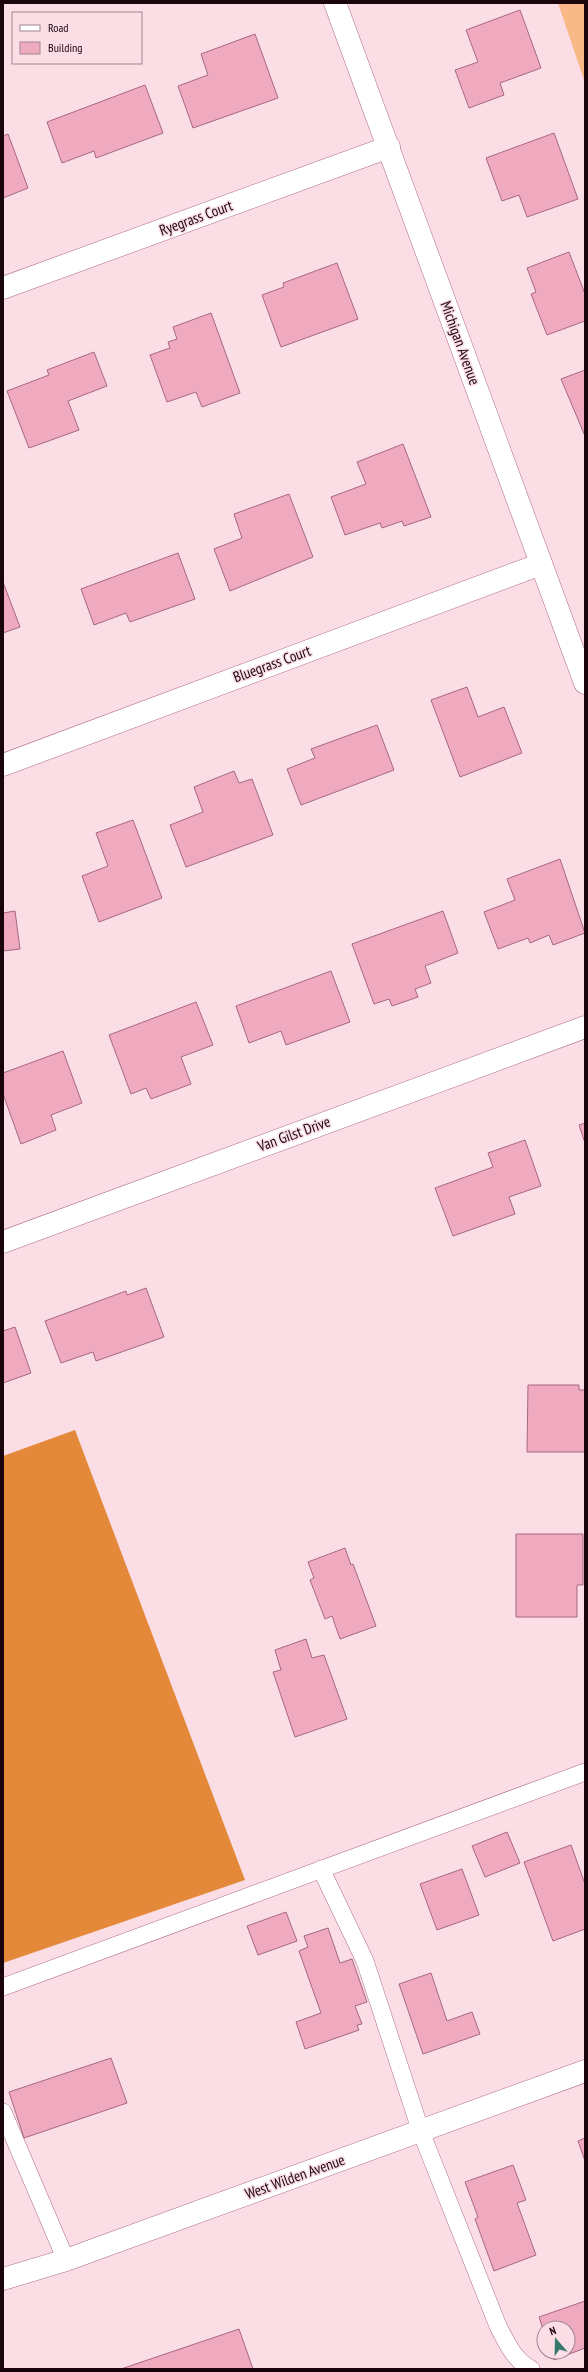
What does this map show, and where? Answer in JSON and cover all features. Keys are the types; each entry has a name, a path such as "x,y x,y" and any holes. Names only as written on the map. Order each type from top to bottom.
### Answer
{"street":[{"name":"Michigan Avenue","path":"335,3 585,683"},
{"name":"Ryegrass Court","path":"3,288 389,147"},
{"name":"Bluegrass Court","path":"3,765 541,564"},
{"name":"Van Gilst Drive","path":"3,1242 585,1026"},
{"name":"West Wilden Avenue","path":"3,2280 66,2260 421,2132 585,2071"}],"lane":[{"path":"3,1987 585,1772"},
{"path":"321,1869 365,1961 421,2132 498,2326 512,2352 524,2365 532,2369"},
{"path":"3,2112 66,2260"}],"shaded area":[{"path":"558,3 585,3 585,83"},
{"path":"75,1430 245,1880 3,1963 3,1456"}],"building":[{"path":"520,10 541,68 500,83 504,95 469,108 455,70 478,62 466,30"},
{"path":"255,34 278,98 193,128 178,86 208,75 201,54"},
{"path":"145,85 163,133 96,158 94,151 62,163 47,122"},
{"path":"554,133 578,199 527,217 519,195 502,201 486,158"},
{"path":"8,134 28,188 3,198 3,136"},
{"path":"569,252 585,294 585,321 547,335 531,294 536,292 527,268"},
{"path":"337,263 358,319 281,347 262,295 284,287 283,283"},
{"path":"211,313 240,393 202,407 196,392 167,402 150,355 170,348 168,342 177,339 173,327"},
{"path":"94,352 107,386 68,401 79,430 29,448 7,391 49,375 47,370"},
{"path":"585,370 585,436 561,379"},
{"path":"403,444 431,517 404,526 402,521 382,528 380,523 345,535 331,497 366,484 357,462"},
{"path":"289,494 313,557 230,591 214,549 242,538 234,514"},
{"path":"178,553 195,599 130,622 126,613 94,625 81,589"},
{"path":"3,582 20,627 3,633"},
{"path":"467,687 478,717 504,707 522,753 460,777 431,700"},
{"path":"377,725 394,770 301,805 287,769 315,758 311,749"},
{"path":"234,771 239,783 252,779 273,835 186,867 170,825 203,812 194,787"},
{"path":"133,820 162,898 99,922 82,876 108,866 96,833"},
{"path":"560,859 585,933 553,945 549,935 530,943 528,938 498,949 484,912 515,900 507,879"},
{"path":"15,911 20,949 3,951 3,913"},
{"path":"443,911 458,953 425,966 431,983 415,989 418,997 392,1006 389,999 374,1004 352,944"},
{"path":"331,971 350,1022 286,1045 281,1031 249,1043 236,1006"},
{"path":"196,1002 213,1045 181,1057 191,1084 151,1099 146,1088 131,1094 109,1035"},
{"path":"63,1051 82,1103 51,1115 56,1130 21,1144 3,1094 3,1073"},
{"path":"585,1123 585,1143 579,1125"},
{"path":"525,1140 541,1186 509,1197 515,1214 453,1236 435,1188 493,1167 488,1153"},
{"path":"146,1288 164,1337 96,1361 93,1352 61,1363 45,1321 126,1291 127,1295"},
{"path":"15,1327 31,1373 3,1383 3,1331"},
{"path":"528,1385 579,1385 579,1390 585,1390 585,1452 527,1452"},
{"path":"516,1534 583,1534 583,1585 577,1585 577,1617 516,1617"},
{"path":"345,1548 351,1565 353,1564 376,1626 340,1639 332,1616 325,1619 310,1580 314,1578 308,1562"},
{"path":"306,1639 312,1658 324,1655 347,1719 295,1737 273,1672 281,1670 275,1650"},
{"path":"507,1832 520,1863 485,1877 472,1846"},
{"path":"571,1845 585,1884 585,1929 553,1941 524,1862"},
{"path":"462,1869 479,1915 437,1930 420,1884"},
{"path":"286,1912 297,1941 258,1955 247,1926"},
{"path":"328,1928 340,1963 352,1959 367,2002 355,2006 362,2024 357,2025 359,2030 305,2049 296,2022 321,2013 299,1951 308,1947 304,1936"},
{"path":"431,1973 447,2021 472,2012 480,2034 423,2054 399,1984"},
{"path":"111,2058 127,2103 24,2138 9,2092"},
{"path":"585,2138 585,2161 578,2141"},
{"path":"513,2165 526,2200 517,2203 536,2255 494,2271 475,2219 478,2217 465,2182"},
{"path":"585,2301 585,2348 576,2351 576,2320 540,2320 539,2317"},
{"path":"239,2329 253,2369 121,2369"}]}
